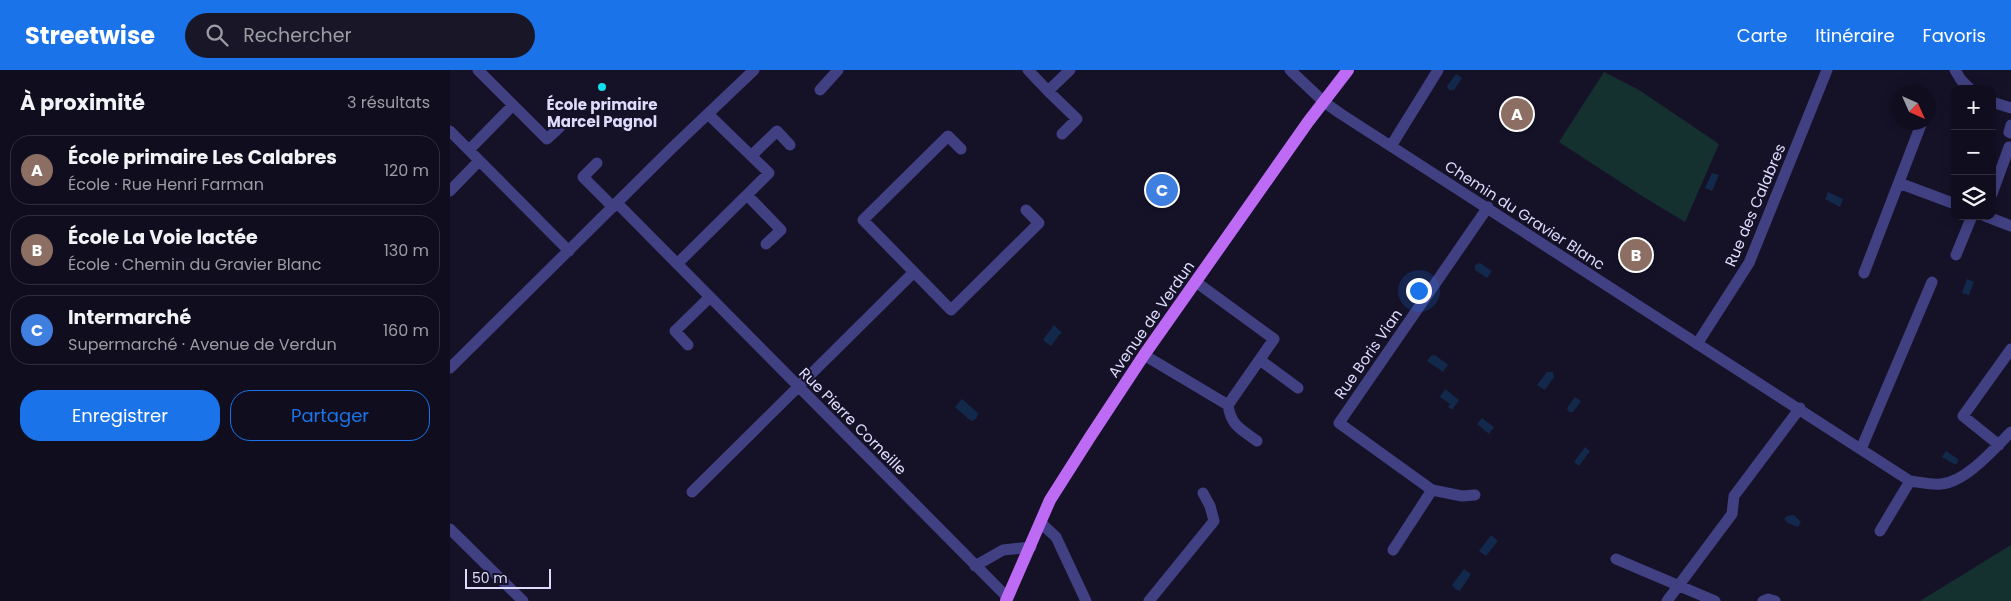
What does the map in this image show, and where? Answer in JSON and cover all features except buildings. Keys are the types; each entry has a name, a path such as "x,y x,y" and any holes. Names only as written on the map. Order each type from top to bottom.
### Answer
{"main road":[{"name":"Avenue de Verdun","path":"1006,599 1031,548 1050,500 1144,355 1348,70"}],"street":[{"path":"478,70 547,139 560,127"},
{"path":"450,368 672,148 709,115 754,70"},
{"path":"820,90 838,70"},
{"path":"1028,70 1077,119 1062,134"},
{"path":"1048,91 1070,70"},
{"name":"Chemin du Gravier Blanc","path":"1290,70 1324,102 1488,207 1550,250 1910,480 1940,484 1954,480 1973,468 1999,445"},
{"path":"1391,146 1438,70"},
{"name":"Rue des Calabres","path":"1697,344 1749,263 1827,70"},
{"path":"1956,70 1966,85"},
{"path":"1996,103 2011,108"},
{"path":"469,150 513,105"},
{"path":"678,264 769,173 709,115"},
{"path":"1864,273 1919,130"},
{"path":"450,131 568,251"},
{"path":"751,156 777,131 790,145"},
{"path":"960,149 948,136 863,220 951,310 1039,223 1026,210"},
{"path":"1996,183 2009,147"},
{"path":"450,191 479,161"},
{"name":"Rue Pierre Corneille","path":"596,164 583,177 678,264 1006,599"},
{"path":"1899,182 1951,202"},
{"path":"747,195 781,230 766,244"},
{"name":"Rue Boris Vian","path":"1475,496 1462,496 1432,490 1339,423 1488,207"},
{"path":"1956,255 1970,220"},
{"path":"1995,220 2011,226"},
{"path":"692,492 914,272"},
{"path":"1196,282 1274,340 1228,405 1234,424 1257,441"},
{"path":"1862,449 1932,282"},
{"path":"688,344 675,331 710,297"},
{"path":"2011,349 1963,416 1999,445 2011,432"},
{"path":"1144,355 1228,405"},
{"path":"1260,360 1298,388"},
{"path":"1667,601 1732,514 1734,496 1800,408"},
{"path":"1880,531 1910,480"},
{"path":"1393,550 1432,490"},
{"path":"1150,601 1214,521 1210,506 1203,493"},
{"path":"1041,524 1056,537 1086,601"},
{"path":"450,529 523,601"},
{"path":"975,566 1003,550 1031,548"},
{"path":"1616,559 1715,601"},
{"path":"1763,601 1768,599 1775,601"}],"green space":[{"path":"1604,72 1639,90 1719,144 1685,222 1559,142"},
{"path":"2011,545 2011,601 1920,601"}],"water":[{"path":"1456,74 1462,78 1454,90 1449,90 1447,86"},
{"path":"1712,173 1719,175 1712,191 1705,188"},
{"path":"1828,192 1843,199 1840,207 1825,199"},
{"path":"1480,263 1492,271 1487,278 1475,270 1475,265"},
{"path":"1967,279 1974,282 1969,295 1962,293"},
{"path":"1054,325 1062,333 1051,346 1043,340"},
{"path":"1435,355 1448,365 1443,372 1427,361 1431,356"},
{"path":"1547,372 1553,372 1554,377 1545,390 1537,385"},
{"path":"1445,389 1459,400 1452,410 1448,407 1450,404 1440,397"},
{"path":"1575,397 1581,401 1573,412 1569,412 1567,408"},
{"path":"962,399 978,413 976,419 971,421 955,407"},
{"path":"1482,418 1494,427 1489,434 1477,424"},
{"path":"1585,447 1590,451 1579,466 1574,462"},
{"path":"1946,451 1958,459 1957,464 1942,457"},
{"path":"1794,515 1801,522 1798,527 1784,519 1787,516"},
{"path":"1491,535 1498,541 1486,556 1479,551"},
{"path":"1464,569 1471,574 1460,591 1452,585"}],"place":[{"name":"École primaire Marcel Pagnol","path":"602,87"},
{"name":"École primaire Les Calabres","path":"1517,114"},
{"name":"Intermarché","path":"1162,190"},
{"name":"École La Voie lactée","path":"1636,255"}]}
